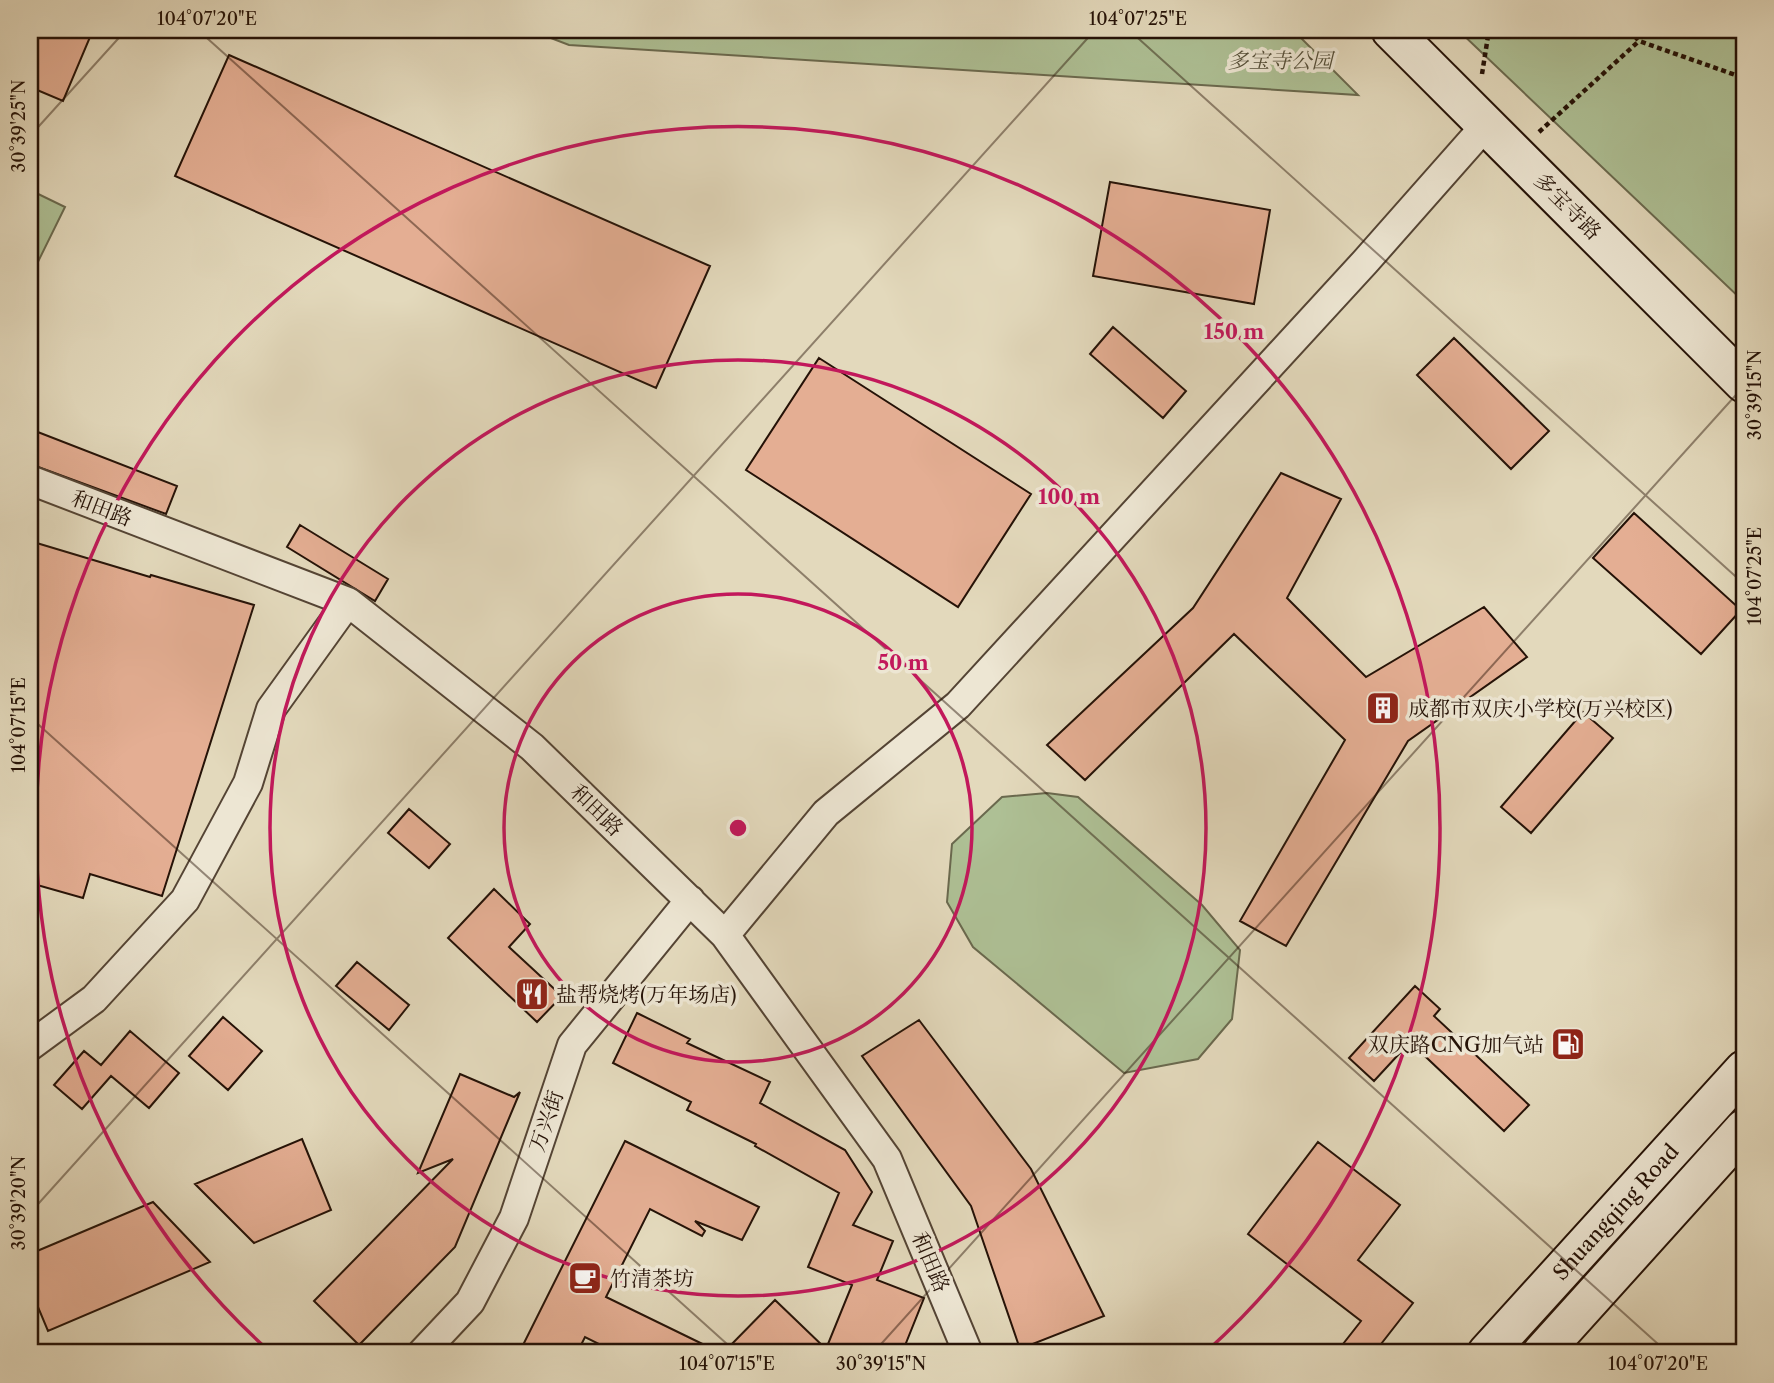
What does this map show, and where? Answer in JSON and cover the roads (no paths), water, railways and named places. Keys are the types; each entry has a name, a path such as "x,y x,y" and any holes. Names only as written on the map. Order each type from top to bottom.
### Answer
{"street":[{"name":"多宝寺路","path":"1391,30 1744,383"},
{"path":"725,935 826,813 958,705 1365,262 1486,125"},
{"name":"和田路","path":"30,480 348,602 532,747 725,935 887,1159 968,1353"},
{"path":"30,1046 94,999 185,900 248,783 271,709 348,602"},
{"name":"万兴街","path":"422,1353 470,1301 514,1218 572,1045 690,900"},
{"name":"Shuangqing Road","path":"1487,1353 1744,1070"},
{"name":"Shuangqing Road","path":"1542,1353 1744,1129"}],"place":[{"name":"成都市双庆小学校(万兴校区)","path":"1383,708"},
{"name":"盐帮烧烤(万年场店)","path":"532,994"},
{"name":"双庆路CNG加气站","path":"1568,1044"},
{"name":"竹清茶坊","path":"585,1278"}],"park label":[{"name":"多宝寺公园","path":"1280,60"}]}
